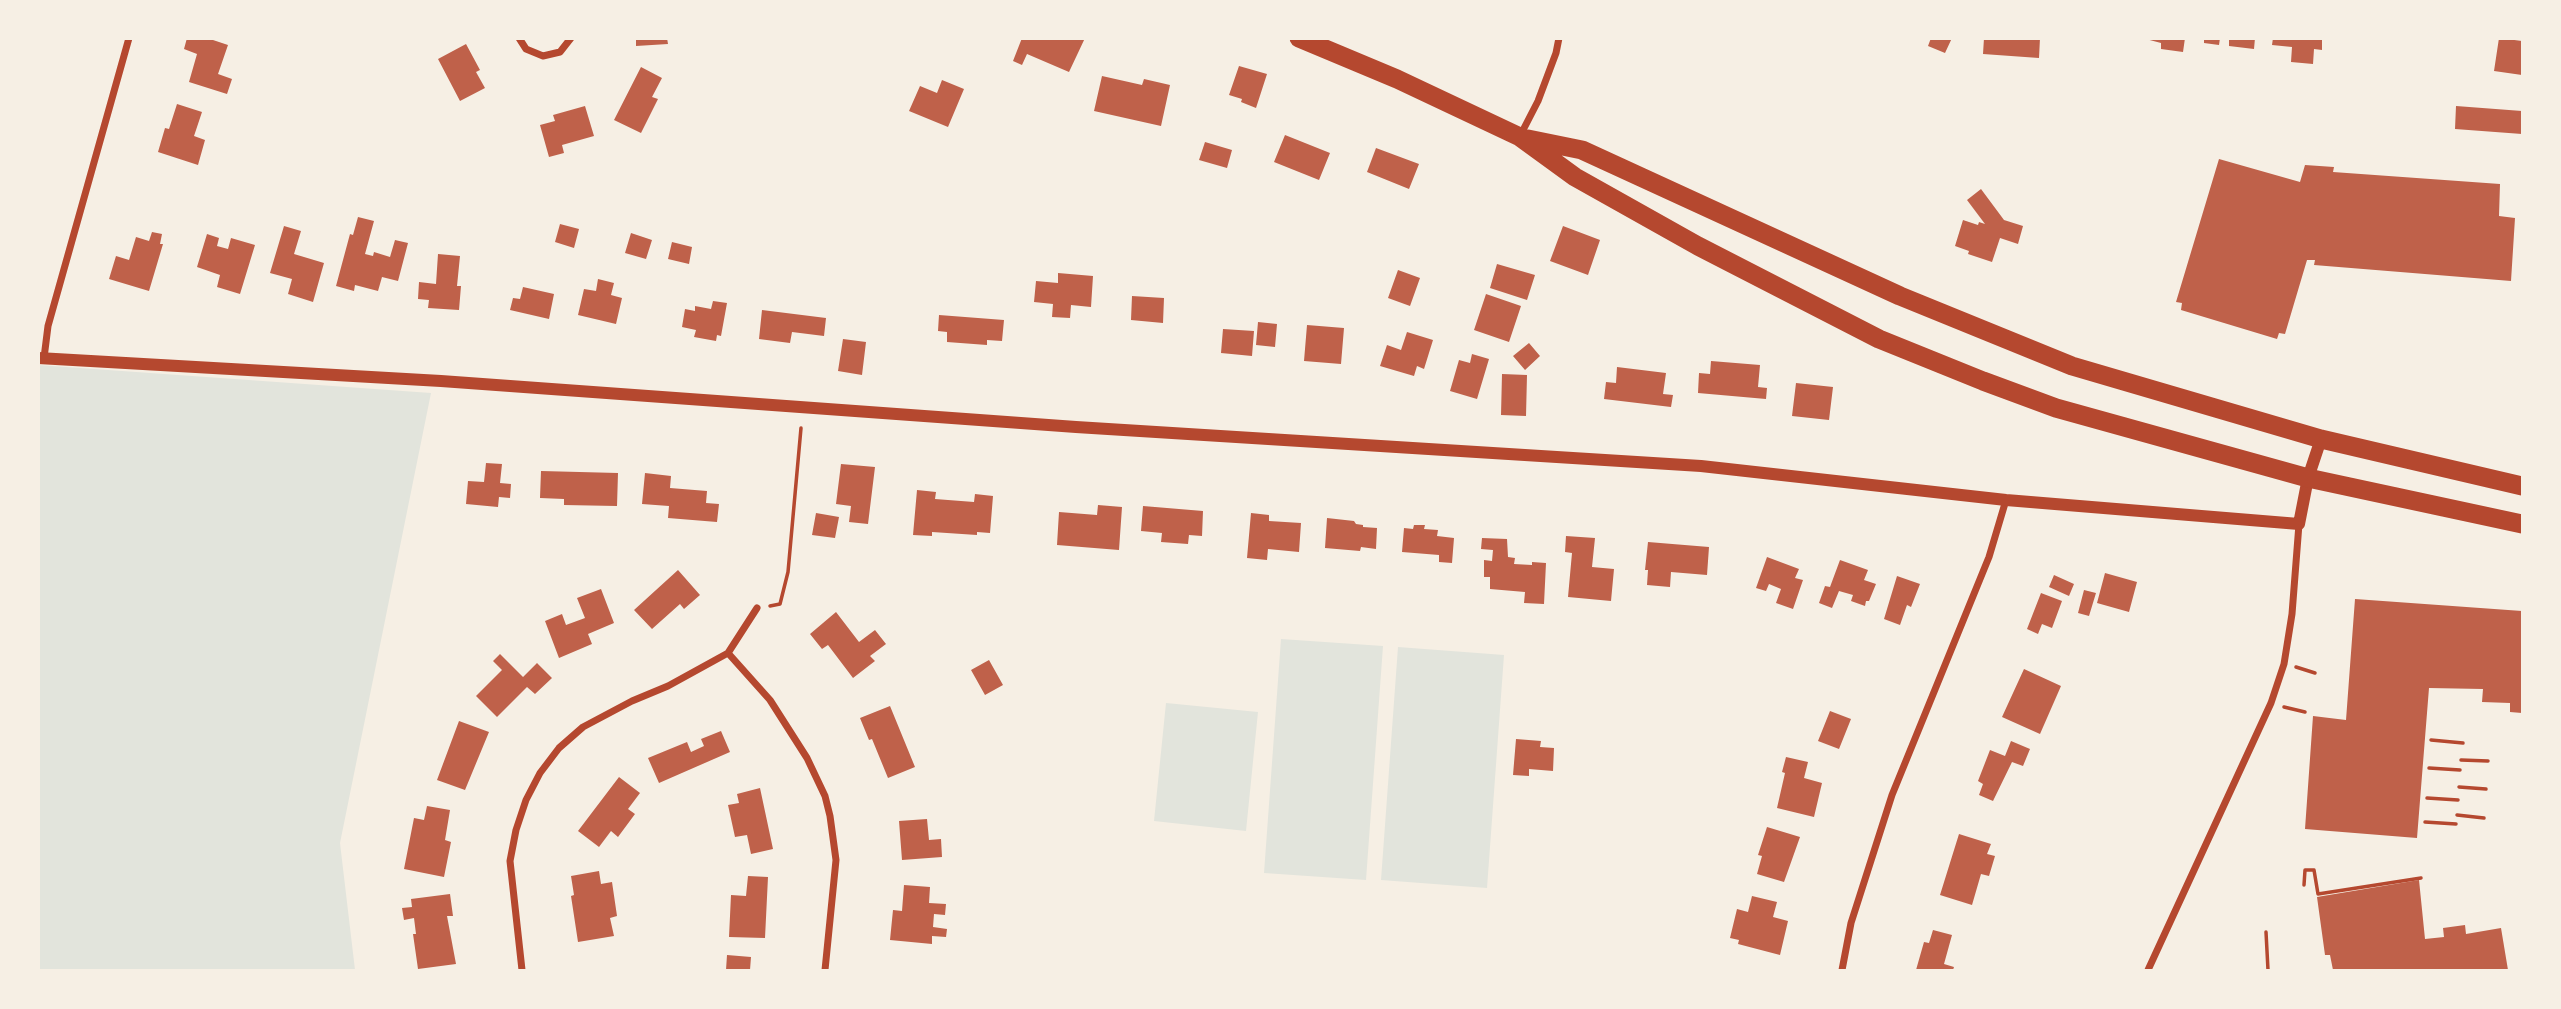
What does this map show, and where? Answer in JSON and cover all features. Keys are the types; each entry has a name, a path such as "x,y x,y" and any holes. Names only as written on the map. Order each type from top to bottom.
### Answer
{"highway":[{"path":"1299,38 1397,79 1520,137 1575,177 1698,246 1879,339 2056,408 2308,478 2522,524"},
{"path":"1520,137 1582,150 1900,296 2072,366 2321,439 2522,486"}],"street":[{"path":"129,38 41,358 454,382 1076,427 1701,466 2006,500 2299,524"},
{"path":"519,38 526,49 543,56 560,52 571,38"},
{"path":"1520,137 1538,102 1559,38"},
{"path":"2148,971 2272,704 2284,664 2292,614 2299,524 2308,478 2321,439"},
{"path":"1842,971 1851,923 1892,794 1989,557 2006,500"},
{"path":"522,971 510,861 526,800 540,774 559,748 583,727 632,701 668,686 728,653 757,608"},
{"path":"728,653 770,700 807,758 825,796 836,860 825,971"}],"path":[{"path":"757,608 780,604 788,572 801,428"},
{"path":"2284,664 2315,673"},
{"path":"2272,704 2305,712"},
{"path":"2431,740 2463,743"},
{"path":"2461,760 2488,761"},
{"path":"2429,768 2460,770"},
{"path":"2459,787 2486,789"},
{"path":"2427,797 2458,800"},
{"path":"2457,816 2484,818"},
{"path":"2425,822 2456,824"},
{"path":"2304,885 2305,870 2314,870 2318,894 2421,878"},
{"path":"2266,932 2268,971"}],"shaded area":[{"path":"38,365 431,393 340,843 355,970 39,970"},
{"path":"1281,639 1383,646 1366,880 1264,873"},
{"path":"1398,647 1504,655 1487,888 1381,880"},
{"path":"1166,703 1258,712 1246,831 1154,821"}],"building":[{"path":"187,38 207,38 228,45 218,74 232,79 227,94 189,82 197,54 184,49"},
{"path":"636,38 667,38 668,44 636,46"},
{"path":"1022,38 1085,38 1069,72 1027,54 1022,65 1013,61"},
{"path":"1931,38 1952,38 1945,53 1928,46"},
{"path":"1984,38 2040,38 2039,58 1983,54"},
{"path":"2142,38 2185,38 2183,52 2161,49 2161,43"},
{"path":"2204,38 2220,38 2219,45 2204,43"},
{"path":"2229,38 2255,38 2254,49 2229,46"},
{"path":"2273,38 2322,38 2322,50 2314,49 2313,64 2291,62 2292,47 2272,45"},
{"path":"2499,38 2522,41 2522,75 2494,71"},
{"path":"466,44 480,70 476,72 485,88 460,101 438,59"},
{"path":"1239,66 1267,74 1256,108 1229,95"},
{"path":"641,67 662,78 652,97 658,99 641,133 614,120"},
{"path":"1102,76 1142,85 1144,79 1170,85 1161,126 1094,111"},
{"path":"942,80 964,89 948,127 909,111 920,86 937,93"},
{"path":"177,104 202,112 194,136 205,140 198,165 158,152 165,128 169,129"},
{"path":"585,106 594,136 562,145 564,153 549,157 540,125 555,121 553,115"},
{"path":"2456,106 2522,111 2522,134 2455,129"},
{"path":"1285,135 1330,153 1319,180 1274,162"},
{"path":"1205,142 1232,150 1227,168 1199,160"},
{"path":"1376,148 1419,164 1409,189 1367,172"},
{"path":"2219,159 2300,182 2305,165 2334,167 2333,172 2500,184 2499,216 2515,218 2511,281 2314,265 2315,260 2307,260 2285,334 2279,333 2277,339 2181,310 2182,303 2176,302"},
{"path":"1981,189 2004,220 2023,226 2018,244 2000,238 1992,262 1968,254 1969,251 1955,246 1963,220 1978,225 1979,222 1985,224 1967,200"},
{"path":"358,217 374,221 365,254 373,256 374,252 390,257 395,240 408,243 398,281 382,277 378,291 355,285 354,291 336,286 350,234 353,235"},
{"path":"560,224 579,229 574,248 555,242"},
{"path":"284,226 301,231 294,254 324,263 313,302 288,294 292,279 270,273"},
{"path":"1563,226 1600,240 1588,275 1550,261"},
{"path":"152,232 162,234 160,244 163,244 149,291 109,279 116,256 129,260 136,237 149,241"},
{"path":"631,233 652,240 646,259 625,253"},
{"path":"207,234 219,238 217,246 228,249 231,238 255,245 240,294 217,287 220,275 197,267"},
{"path":"672,242 692,247 689,264 668,259"},
{"path":"438,254 460,256 457,286 461,286 459,310 428,308 429,300 418,299 419,282 436,284"},
{"path":"1497,264 1535,275 1527,300 1490,288"},
{"path":"1398,270 1420,278 1410,306 1388,298"},
{"path":"1058,273 1093,276 1091,307 1071,305 1070,318 1052,317 1053,304 1034,302 1036,281 1058,283"},
{"path":"598,279 614,283 611,295 622,298 616,324 578,315 584,289 596,291"},
{"path":"523,287 554,294 549,319 510,310 513,298 520,299"},
{"path":"1486,294 1521,306 1509,342 1474,330"},
{"path":"1132,296 1164,298 1163,323 1131,320"},
{"path":"713,301 727,303 721,336 717,335 716,341 694,337 696,330 682,327 685,309 695,311 695,306 711,309"},
{"path":"762,310 826,318 824,336 792,332 790,343 759,339"},
{"path":"939,315 1004,320 1002,341 987,340 987,345 947,342 947,332 938,331"},
{"path":"1258,322 1277,324 1275,347 1256,345"},
{"path":"1307,325 1344,328 1341,364 1304,361"},
{"path":"1223,329 1254,331 1252,356 1221,353"},
{"path":"1407,332 1433,340 1424,369 1417,366 1414,376 1380,366 1387,345 1401,350"},
{"path":"843,339 866,342 862,375 838,371"},
{"path":"1529,343 1540,356 1525,370 1513,356"},
{"path":"1472,354 1489,359 1477,399 1450,391 1459,360 1470,363"},
{"path":"1711,361 1760,365 1758,387 1767,388 1766,399 1698,393 1699,373 1710,374"},
{"path":"1617,367 1666,373 1663,394 1673,395 1671,407 1604,399 1606,382 1616,383"},
{"path":"1502,374 1527,375 1526,416 1501,415"},
{"path":"1796,383 1833,387 1829,420 1792,416"},
{"path":"486,463 502,464 500,483 511,484 510,498 499,497 498,507 466,504 468,481 484,482"},
{"path":"841,464 875,467 868,524 849,522 851,506 836,504"},
{"path":"541,471 618,473 617,506 564,505 564,499 540,498"},
{"path":"645,473 671,476 670,488 707,491 706,503 719,504 717,522 668,518 669,506 642,504"},
{"path":"917,490 936,492 935,499 974,502 975,494 993,496 990,533 977,532 977,535 932,532 932,536 913,535"},
{"path":"1098,505 1122,507 1119,550 1057,545 1059,512 1097,515"},
{"path":"1143,506 1203,511 1202,536 1189,535 1188,544 1161,542 1162,533 1141,531"},
{"path":"816,513 839,517 835,538 812,535"},
{"path":"1251,513 1269,515 1269,521 1301,523 1299,552 1268,549 1267,560 1247,558"},
{"path":"1327,518 1354,521 1363,527 1377,528 1376,549 1361,547 1360,551 1325,548"},
{"path":"1414,525 1425,525 1424,529 1438,530 1437,536 1454,538 1452,563 1439,562 1439,555 1402,552 1404,528 1413,529"},
{"path":"1566,536 1595,538 1592,567 1614,569 1611,601 1568,597 1572,553 1565,552"},
{"path":"1482,538 1507,539 1508,557 1515,558 1514,564 1546,563 1544,604 1524,603 1525,592 1490,589 1490,577 1484,577 1484,560 1492,561 1493,550 1481,549"},
{"path":"1648,542 1709,547 1707,575 1671,572 1670,587 1647,585 1648,570 1645,570"},
{"path":"1767,557 1799,569 1795,578 1803,580 1793,609 1776,603 1781,589 1769,584 1766,591 1756,588"},
{"path":"1840,560 1868,570 1864,580 1876,584 1865,606 1851,601 1853,595 1839,591 1832,608 1819,603 1825,586 1830,587"},
{"path":"678,570 700,595 684,609 680,604 652,629 634,610"},
{"path":"2105,573 2137,582 2129,612 2097,603"},
{"path":"2054,575 2074,584 2069,596 2049,587"},
{"path":"1897,576 1920,584 1911,607 1907,605 1900,625 1884,619"},
{"path":"601,589 614,623 588,634 592,644 559,658 545,621 562,614 566,625 585,618 577,598"},
{"path":"2084,590 2096,593 2089,616 2078,613"},
{"path":"2041,593 2062,601 2052,628 2042,624 2038,634 2027,629"},
{"path":"2355,599 2522,611 2522,713 2510,712 2510,703 2482,702 2483,689 2429,688 2417,838 2305,829 2313,716 2346,720"},
{"path":"836,612 859,642 875,630 886,644 870,656 875,661 853,678 828,645 822,649 810,634"},
{"path":"500,654 523,677 537,663 552,678 535,694 527,687 497,717 476,696 502,670 493,661"},
{"path":"989,660 1003,685 985,695 971,670"},
{"path":"2024,669 2061,686 2040,734 2002,717"},
{"path":"890,706 915,767 888,778 860,718"},
{"path":"1830,711 1851,719 1839,749 1818,741"},
{"path":"459,721 489,732 465,790 437,780"},
{"path":"721,731 730,752 659,783 648,758 687,742 691,752 704,746 701,739"},
{"path":"1516,739 1541,741 1540,747 1554,748 1553,771 1529,769 1529,776 1513,775"},
{"path":"2011,741 2030,749 2023,766 2012,762 1993,801 1979,795 1983,784 1978,781 1990,750 2005,756"},
{"path":"1786,757 1808,762 1804,778 1822,783 1814,817 1777,808"},
{"path":"619,777 640,793 628,809 635,814 618,837 611,831 599,847 578,831"},
{"path":"760,788 773,849 751,854 747,835 735,837 728,805 739,803 737,794"},
{"path":"427,806 450,810 445,840 451,842 444,877 404,869 414,818 424,820"},
{"path":"927,819 929,840 941,839 942,857 902,860 899,821"},
{"path":"1767,827 1800,837 1784,882 1757,874 1762,856 1758,855"},
{"path":"1959,834 1991,844 1987,854 1995,856 1989,876 1981,874 1972,905 1940,895"},
{"path":"599,871 601,884 612,882 617,916 610,918 614,936 578,942 571,896 574,895 571,876"},
{"path":"748,876 768,877 765,938 729,937 731,895 746,896"},
{"path":"2419,880 2425,939 2444,937 2443,928 2465,925 2466,934 2501,928 2508,970 2333,970 2330,955 2325,955 2317,897"},
{"path":"904,885 930,887 929,903 946,904 945,915 934,914 933,927 947,929 946,937 932,936 932,944 890,940 893,910 902,911"},
{"path":"450,894 453,916 447,916 456,964 418,969 413,934 416,934 414,918 404,920 402,908 412,907 411,899"},
{"path":"1752,896 1777,902 1773,917 1788,921 1780,955 1738,944 1739,940 1730,938 1737,909 1748,912"},
{"path":"1933,930 1952,935 1944,964 1954,967 1953,970 1916,970 1924,942 1929,943"},
{"path":"727,955 751,957 750,970 726,970"}]}
